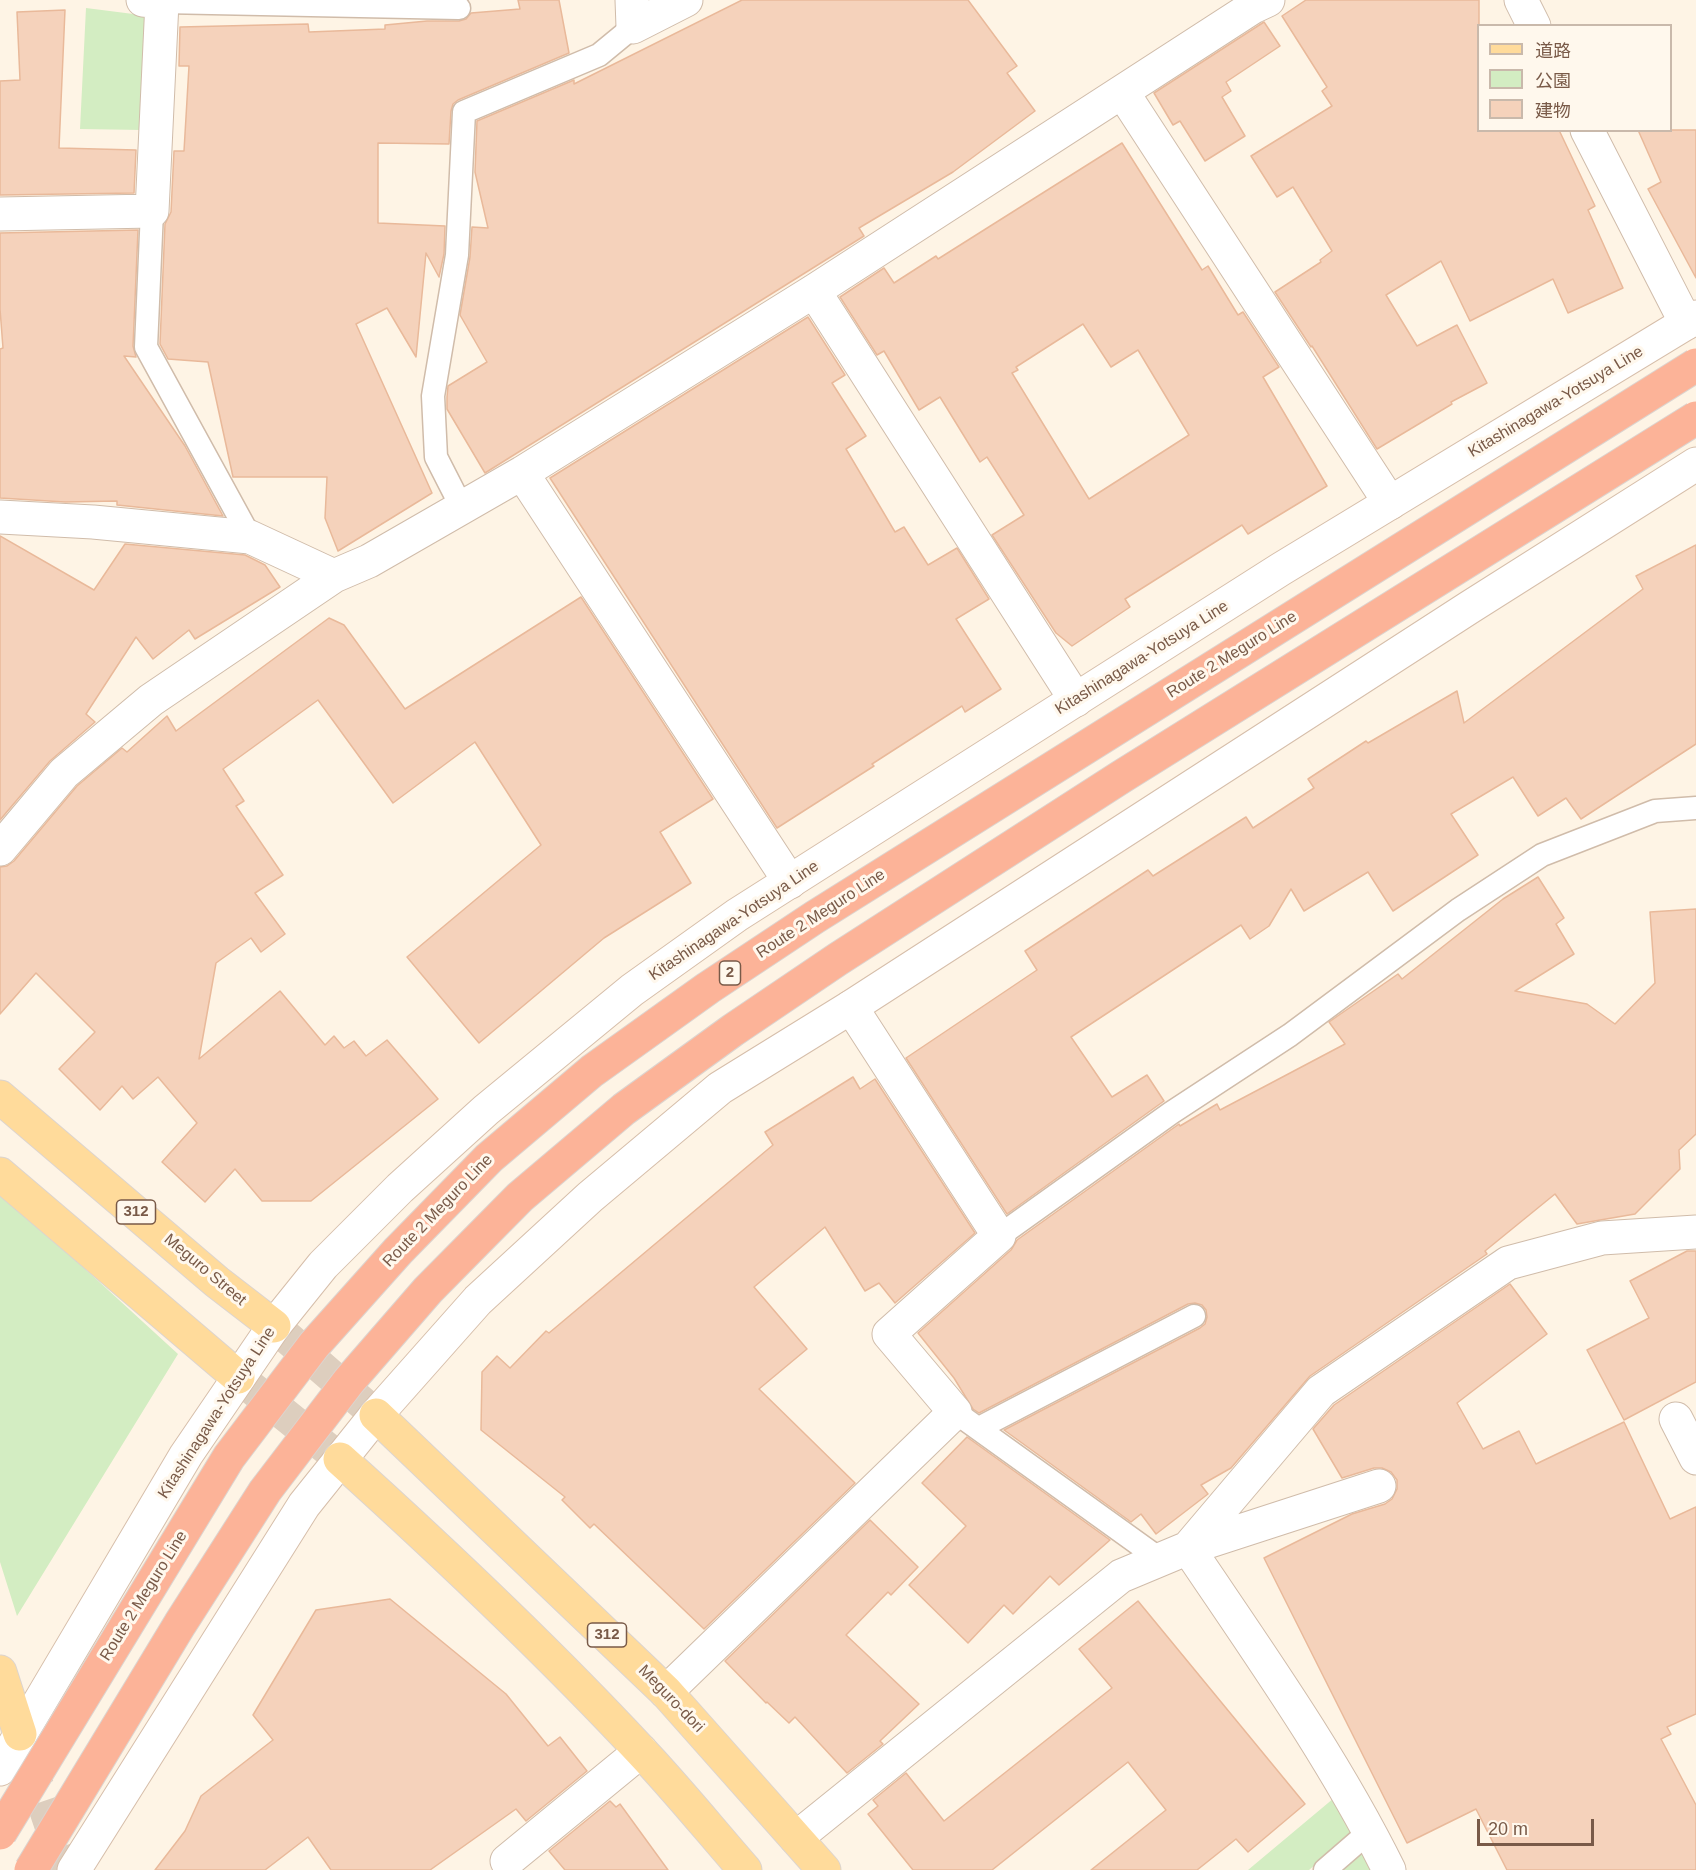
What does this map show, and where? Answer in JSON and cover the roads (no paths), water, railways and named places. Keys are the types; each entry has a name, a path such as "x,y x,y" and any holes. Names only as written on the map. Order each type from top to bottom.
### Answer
{"highway":[{"name":"Route 2 Meguro Line","path":"0,1833 230,1457 314,1345 398,1251 489,1158 592,1071 708,988 815,917 1696,365"},
{"path":"31,1870 180,1624 265,1491 349,1381 428,1290 520,1197 624,1109 733,1030 838,959 1121,777 1696,418"}],"main road":[{"name":"Meguro Street","path":"0,1097 217,1282 273,1326"},
{"path":"0,1174 238,1377"},
{"name":"Meguro-dori","path":"376,1415 666,1692 824,1870"},
{"path":"340,1459 523,1630 641,1751 745,1870"},
{"path":"0,1672 20,1734"}],"street":[{"path":"633,13 686,0"},
{"path":"0,849 64,773 151,700 277,612 334,576 369,561 522,473 814,291 1253,7 1268,0"},
{"path":"1521,0 1533,24"},
{"path":"0,214 152,211 156,1"},
{"path":"1123,93 1390,503"},
{"path":"1588,132 1691,320"},
{"path":"814,291 1076,700"},
{"name":"Kitashinagawa-Yotsuya Line","path":"0,1769 186,1455 273,1326 330,1258 400,1188 486,1110 632,990 737,915 1281,569 1691,320"},
{"path":"74,1870 304,1505 376,1415 478,1300 590,1197 720,1088 1696,464"},
{"path":"522,473 790,882"},
{"path":"0,517 93,522 250,537 334,576"},
{"path":"666,1692 967,1420 889,1334 999,1236 851,1006"},
{"path":"1175,1554 1321,1391 1508,1263 1602,1238 1696,1232"},
{"path":"1676,1419 1696,1458"},
{"path":"796,1838 1121,1576 1175,1554 1379,1486"},
{"path":"1175,1554 1292,1704 1370,1831 1389,1870"},
{"path":"507,1861 641,1751"}],"lane":[{"path":"156,1 459,8"},
{"path":"462,508 436,457 433,396 457,255 464,112 599,55 633,13"},
{"path":"152,211 146,347 250,537"},
{"path":"999,1236 1172,1113 1290,1035 1458,910 1542,855 1655,811 1696,808"},
{"path":"967,1420 1194,1316"},
{"path":"967,1420 1175,1554"},
{"path":"1325,1870 1370,1831"}],"tunnel":[{"path":"274,1326 376,1415"},
{"path":"238,1377 340,1459"},
{"path":"27,1755 66,1870"}]}
